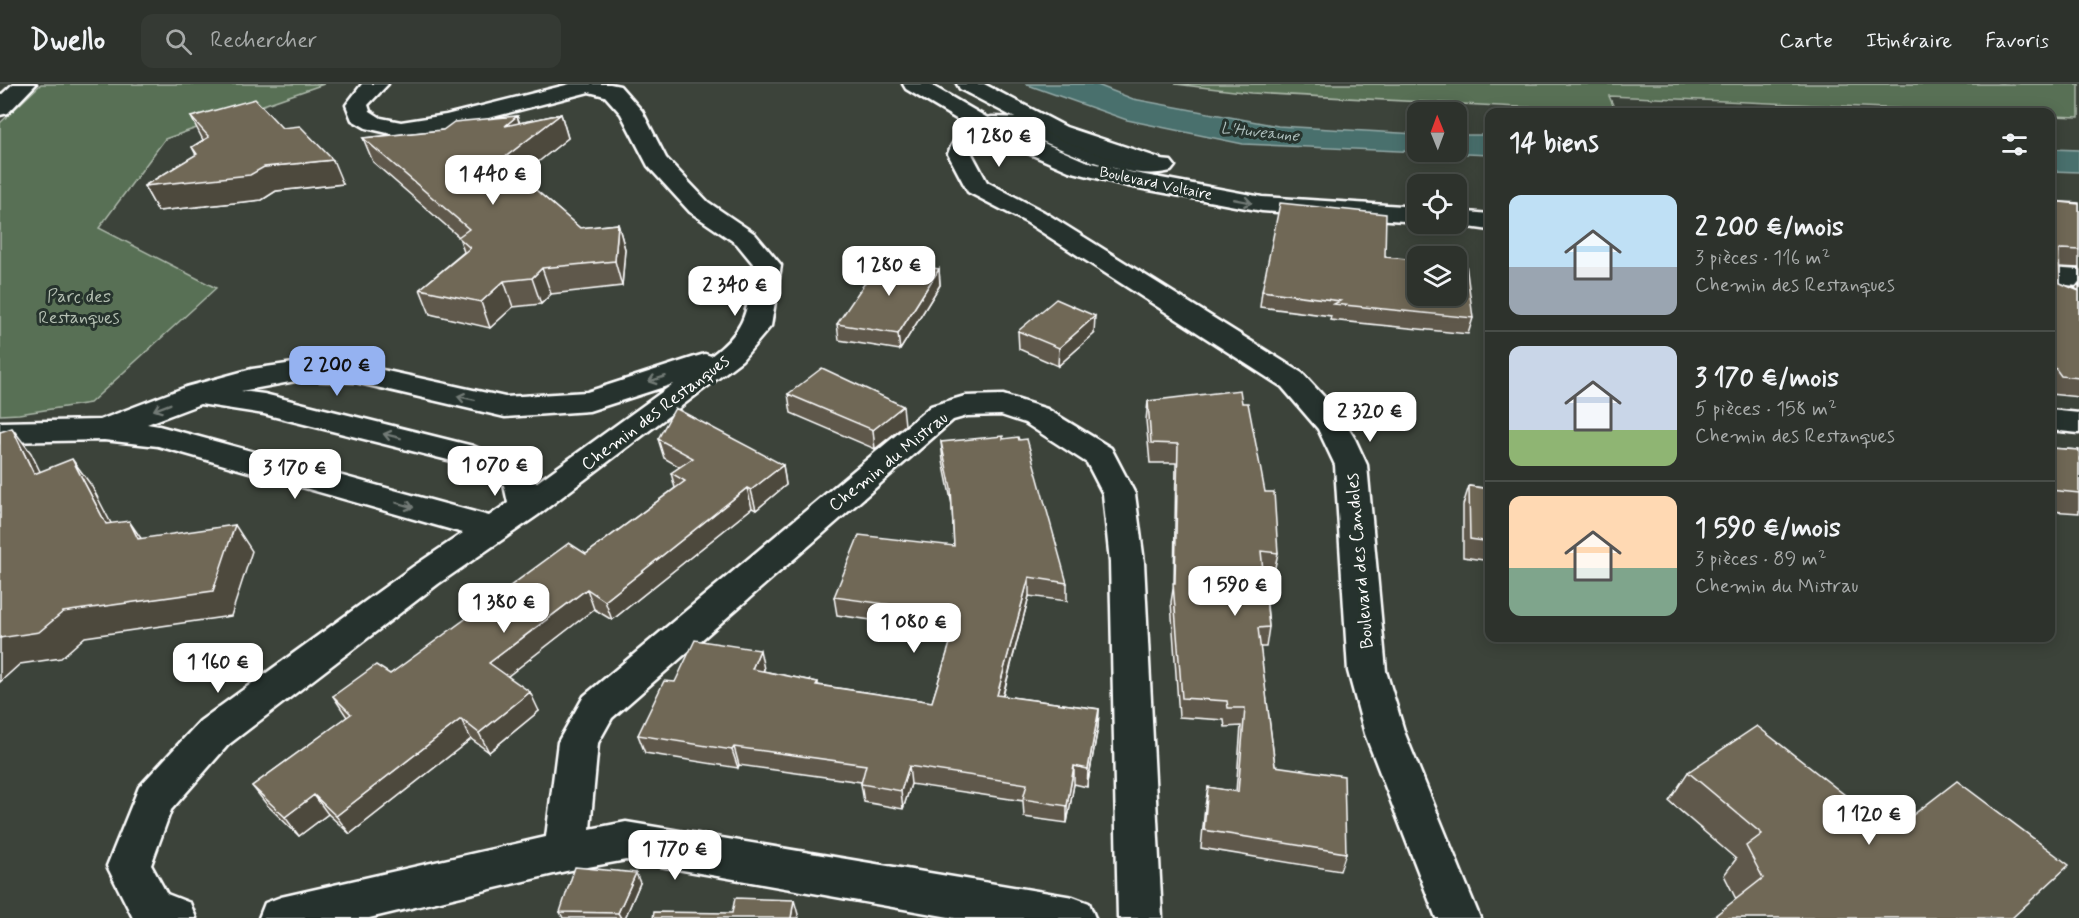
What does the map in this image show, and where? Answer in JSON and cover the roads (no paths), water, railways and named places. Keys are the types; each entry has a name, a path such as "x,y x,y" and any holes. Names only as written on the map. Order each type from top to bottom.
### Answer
{"street":[{"path":"0,108 25,84"},
{"name":"Chemin des Restanques","path":"174,918 151,909 129,867 154,800 214,733 426,575 526,507 732,354 758,326 768,265 746,238 699,207 656,161 631,111 612,91 586,85 446,122 401,129 374,123 360,115 357,105 368,90 377,84"},
{"name":"Boulevard Voltaire","path":"914,84 991,138 1077,166 1128,179 1262,204 1407,213"},
{"name":"Boulevard Voltaire","path":"968,84 991,138"},
{"name":"Boulevard Voltaire","path":"991,138 1058,132 1113,152 1163,166 1271,189 1407,212"},
{"name":"Boulevard des Candoles","path":"991,138 977,187 1035,217 1292,380 1318,406 1339,434 1351,465 1367,671 1385,734 1458,918"},
{"path":"1467,220 1485,222"},
{"path":"2055,276 2079,278"},
{"path":"2055,291 2079,303"},
{"path":"105,430 197,394 252,378 301,371 355,373 505,406 589,401 732,354"},
{"path":"197,394 264,405 462,453 518,478 526,507"},
{"name":"Chemin du Mistrau","path":"567,852 578,742 598,707 942,413 965,406 1004,405 1036,416 1100,456 1119,494 1127,562 1140,918"},
{"path":"2055,421 2079,423"},
{"path":"0,432 105,430 159,436 493,529"},
{"path":"281,918 567,852 626,841 994,911 1073,918"}],"water":[{"name":"L'Huveaune","path":"1025,84 1095,84 1133,99 1278,126 1407,133 1407,151 1243,144 1127,120"},
{"path":"1467,135 1485,135 1485,155 1467,154"},
{"path":"2055,149 2079,150 2079,172 2055,171"}],"park label":[{"name":"Parc des Restanques","path":"79,306"}]}
